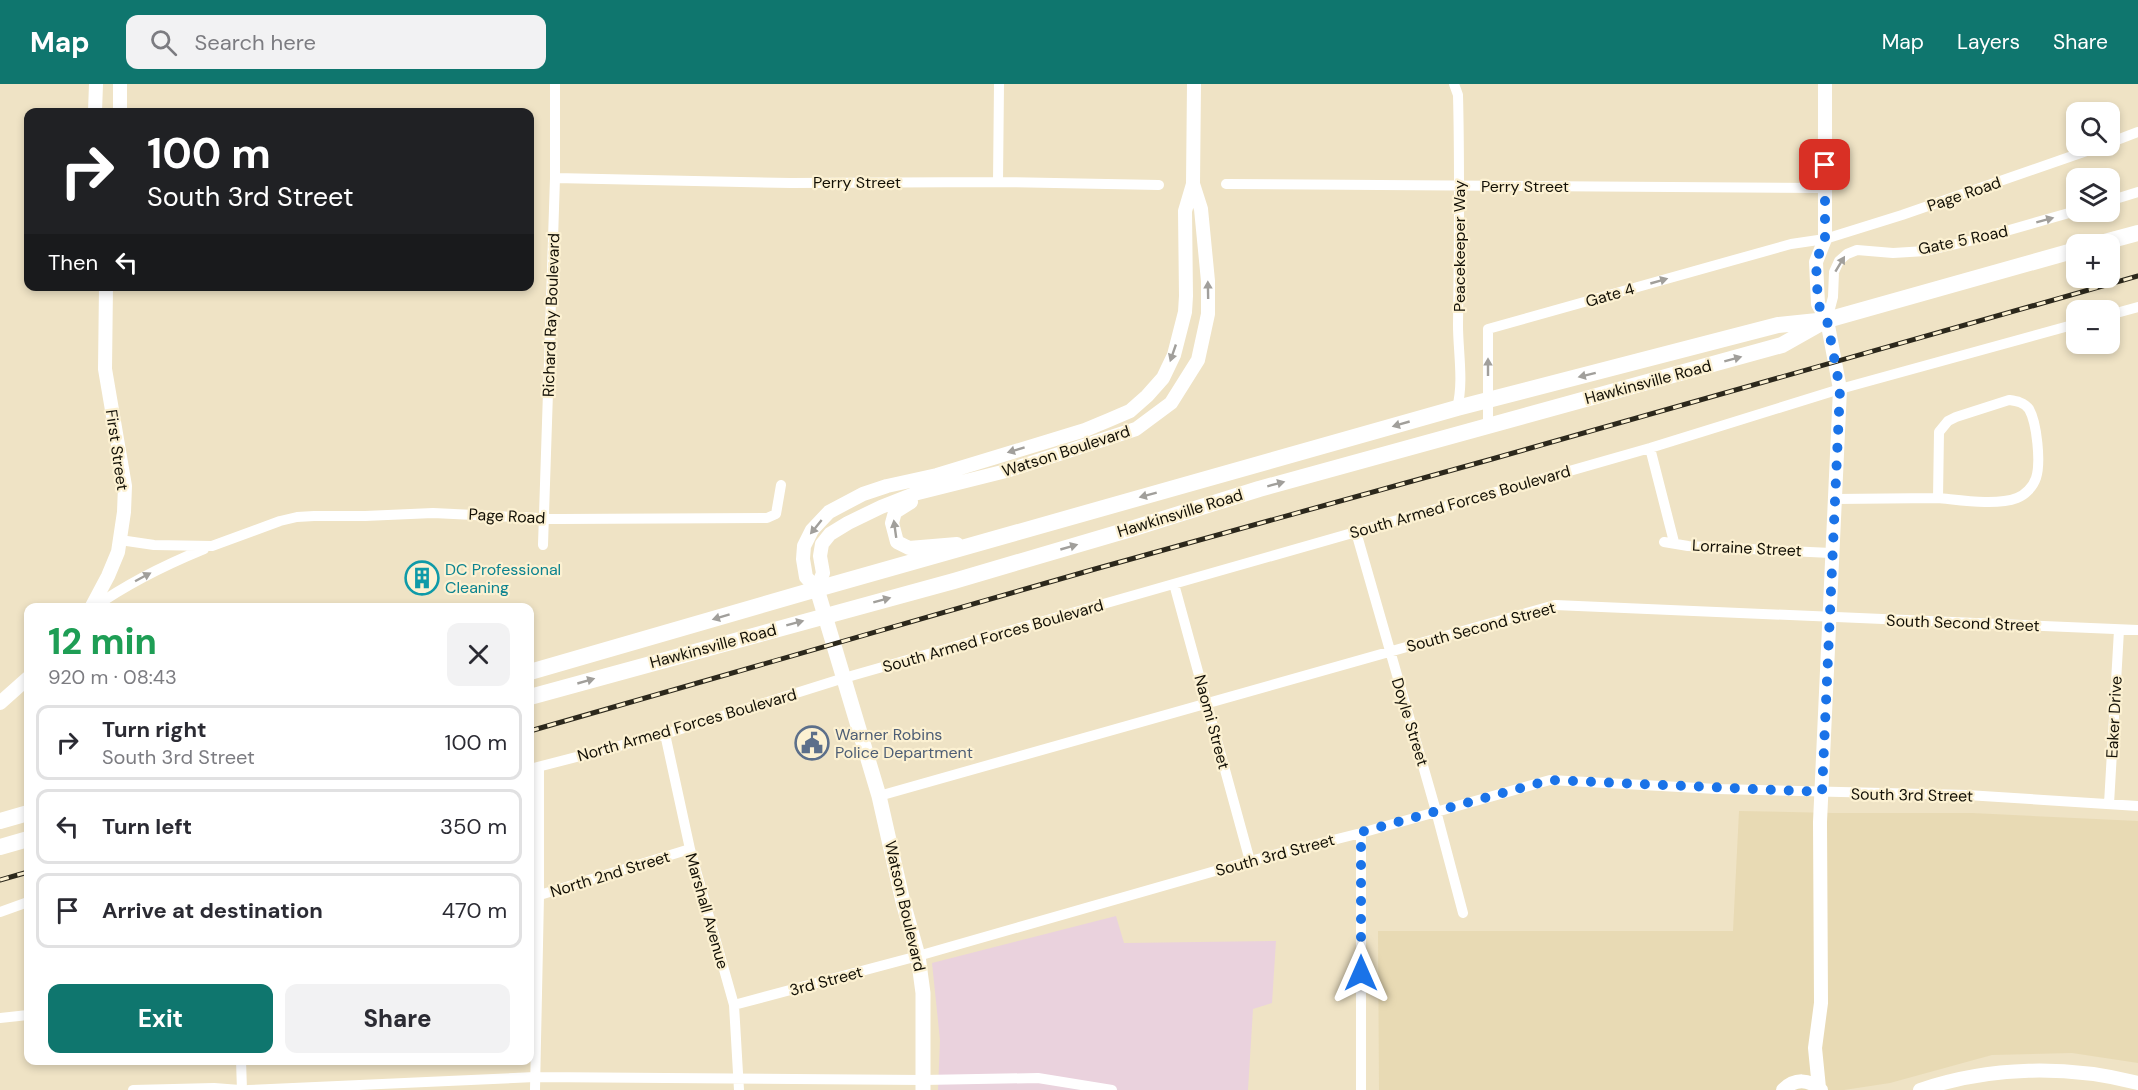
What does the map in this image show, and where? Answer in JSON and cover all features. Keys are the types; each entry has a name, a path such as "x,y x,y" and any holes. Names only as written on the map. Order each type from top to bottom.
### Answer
{"main road":[{"path":"2120,238 2138,233"},
{"name":"Hawkinsville Road","path":"534,671 1457,408 1778,325 1827,320 2066,253"},
{"name":"Hawkinsville Road","path":"534,696 954,580 1259,489 1782,345 1827,320"},
{"name":"Watson Boulevard","path":"817,589 879,796 918,956 923,993 923,1085"},
{"path":"0,821 24,814"},
{"path":"0,847 24,840"}],"street":[{"path":"95,108 96,84"},
{"path":"120,84 120,108"},
{"name":"Richard Ray Boulevard","path":"543,545 555,177 555,84"},
{"path":"998,182 999,84"},
{"name":"Watson Boulevard","path":"1193,184 1201,209 1208,281 1208,314 1198,360 1171,403 1136,429 1006,471 914,494 881,507 830,534 822,544 820,556 823,573 817,589 806,577 803,559 804,546 812,530 829,512 863,494 887,486 937,475 1085,430 1130,411 1163,378 1174,355 1185,312 1187,289 1185,211 1193,184 1194,84"},
{"name":"Peacekeeper Way","path":"1454,84 1458,95 1458,337 1461,395 1457,408"},
{"path":"1820,1089 1815,1048 1821,1002 1820,822 1840,389 1827,320 1818,304 1816,262 1825,238 1825,84"},
{"path":"2120,139 2138,132"},
{"name":"Page Road","path":"1825,238 1944,201 2072,156"},
{"name":"Perry Street","path":"555,177 791,183 998,182 1158,185"},
{"name":"Perry Street","path":"1226,184 1825,188"},
{"path":"2120,198 2138,192"},
{"name":"Gate 5 Road","path":"1827,320 1833,297 1834,272 1839,261 1847,254 1857,250 1893,253 1926,251 2066,214"},
{"name":"Gate 4","path":"1488,426 1488,329 1791,244 1825,238"},
{"name":"First Street","path":"94,603 118,552 125,486 105,369 106,291"},
{"path":"2120,312 2138,307"},
{"name":"South Armed Forces Boulevard","path":"844,678 1650,448 1840,389 2066,327"},
{"path":"1835,500 1938,498 1998,501 2017,498 2028,491 2036,479 2038,453 2032,418 2023,403 2009,400 1982,407 1948,421 1939,432 1938,498"},
{"name":"Lorraine Street","path":"1650,448 1669,542 1688,546 1832,552"},
{"name":"Page Road","path":"99,603 166,564 297,517 433,513 544,518 766,518 776,514 781,485"},
{"path":"943,487 905,504 895,512 892,523 897,542 909,549 917,549 1003,536"},
{"name":"Doyle Street","path":"1356,532 1463,913"},
{"name":"Page Road","path":"120,540 154,545 212,546"},
{"name":"Naomi Street","path":"1174,584 1250,861"},
{"name":"South Second Street","path":"879,796 1555,605 2138,630"},
{"name":"Eaker Drive","path":"2109,804 2120,630"},
{"name":"North Armed Forces Boulevard","path":"534,768 665,734 844,678"},
{"path":"0,703 24,682"},
{"name":"Marshall Avenue","path":"665,734 690,849 734,1005 739,1090"},
{"path":"534,768 534,897"},
{"name":"South 3rd Street","path":"918,956 1250,861 1550,780 1822,792 1967,795 2138,806"},
{"path":"1361,832 1361,1090"},
{"name":"North 2nd Street","path":"534,897 690,849"},
{"path":"0,912 24,903"},
{"name":"3rd Street","path":"734,1005 918,956"},
{"path":"0,1018 24,1015"},
{"path":"534,1016 535,1090"},
{"path":"1797,1081 1815,1048"},
{"path":"133,1090 214,1088 241,1090 242,1065"},
{"path":"1920,1090 1972,1077 2022,1071 2058,1071 2138,1083"},
{"path":"248,1090 535,1077 739,1077 923,1085 1038,1078 1112,1090"},
{"path":"1783,1090 1797,1081 1805,1081 1820,1089"}],"shaded area":[{"path":"1739,811 1972,813 2138,821 2138,1063 2072,1053 1992,1055 1890,1083 1844,1090 1379,1090 1378,931 1733,931"},
{"path":"1116,916 1124,943 1276,941 1272,1003 1253,1009 1248,1090 938,1090 940,1040 932,963"}],"railway":[{"path":"534,730 1095,569 2138,276"},
{"path":"0,880 24,873"}],"place":[{"name":"DC Professional Cleaning","path":"422,578"},
{"name":"Warner Robins Police Department","path":"812,743"}],"route":[{"path":"1361,973 1361,832 1550,780 1822,792 1840,389 1827,320 1818,304 1816,262 1825,238 1825,165"}]}
